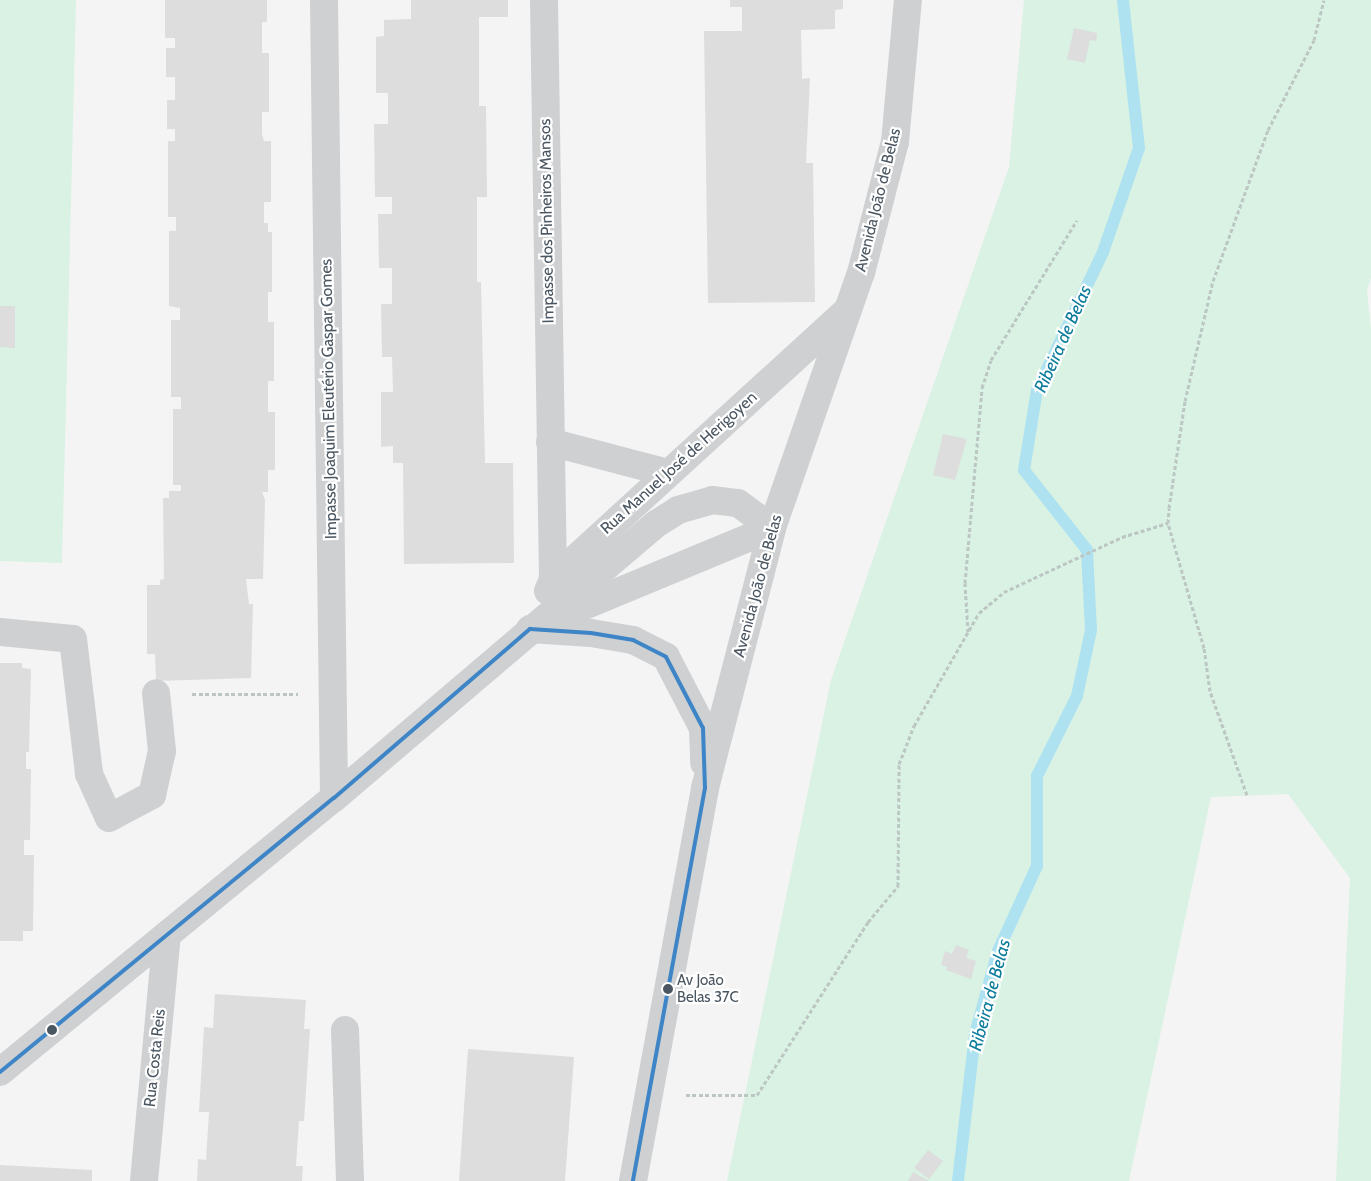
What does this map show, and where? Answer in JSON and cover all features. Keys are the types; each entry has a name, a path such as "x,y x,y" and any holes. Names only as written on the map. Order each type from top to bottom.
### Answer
{"street":[{"name":"Impasse Joaquim Eleutério Gaspar Gomes","path":"324,0 334,798"},
{"name":"Impasse dos Pinheiros Mansos","path":"544,0 553,579"},
{"name":"Avenida João de Belas","path":"634,1181 705,788 772,528 861,272 895,142 908,0"},
{"name":"Rua Manuel José de Herigoyen","path":"530,628 553,579 846,312"},
{"path":"550,442 668,473"},
{"name":"Rua Manuel José de Herigoyen","path":"0,1072 334,798 530,628 656,524 678,510 712,500 738,504 772,528"},
{"name":"Rua Manuel José de Herigoyen","path":"530,628 772,528"},
{"path":"530,628 591,633 633,640 666,656 703,728 705,788"},
{"path":"0,632 73,640 89,774 109,818 152,795 162,751 156,693"},
{"name":"Rua Costa Reis","path":"144,1181 167,935"},
{"path":"345,1030 350,1181"}],"path":[{"path":"1247,795 1210,691 1204,648 1168,523 1184,401 1213,281 1268,130 1314,40 1324,0"},
{"path":"968,633 965,583 982,388 991,360 1077,220"},
{"path":"650,1095 757,1095 868,922 898,886 899,764 914,726 979,614 1004,592 1122,537 1168,523"},
{"path":"223,695 332,694"}],"green space":[{"path":"0,0 76,0 62,563 0,561"},
{"path":"1024,0 1371,0 1371,278 1367,290 1371,330 1371,1181 1336,1181 1350,878 1288,794 1211,797 1129,1181 727,1181 831,680 1009,167"}],"building":[{"path":"165,0 267,0 267,22 262,22 262,53 269,53 269,112 262,112 262,134 264,141 271,141 271,202 264,202 264,223 268,223 268,232 272,232 272,292 268,292 268,322 274,322 274,381 268,381 268,412 275,412 275,470 268,470 268,492 262,492 265,500 263,579 246,579 249,604 253,604 251,678 156,681 155,654 147,654 147,585 160,585 160,580 164,579 163,498 169,498 169,491 181,491 181,485 173,485 173,409 181,409 181,397 171,397 171,320 180,320 180,308 169,306 169,231 176,231 176,217 168,217 168,141 175,141 175,129 167,129 167,100 175,100 175,77 166,77 166,48 175,48 175,38 165,38"},
{"path":"411,0 508,0 508,17 479,17 479,106 486,106 487,197 477,197 477,282 481,282 485,463 513,463 514,563 404,564 403,463 393,463 393,446 381,447 381,392 393,392 392,357 382,357 381,304 392,304 392,268 379,268 378,214 392,214 392,197 375,197 374,124 388,124 388,93 376,93 376,37 384,36 384,20 411,19"},
{"path":"730,0 843,0 843,9 835,10 835,29 801,30 802,79 810,78 806,163 813,163 815,302 708,303 704,31 742,31 742,7 730,7"},
{"path":"1074,28 1097,33 1096,41 1090,40 1085,63 1067,59"},
{"path":"0,306 15,306 15,348 0,347"},
{"path":"943,434 967,439 955,480 933,475"},
{"path":"0,663 22,663 22,668 31,669 29,752 26,752 26,769 31,769 30,840 24,840 24,855 34,855 33,931 23,931 23,941 0,941"},
{"path":"956,945 969,950 966,958 976,961 971,979 946,970 947,967 941,965 945,951 952,954"},
{"path":"215,994 306,1000 304,1029 310,1029 304,1121 299,1121 296,1166 303,1166 302,1181 197,1181 198,1159 206,1160 209,1112 199,1112 204,1027 213,1028"},
{"path":"468,1049 574,1057 565,1181 459,1181"},
{"path":"928,1150 943,1161 929,1179 914,1168"},
{"path":"0,1165 92,1170 92,1181 0,1181"},
{"path":"913,1172 929,1181 908,1181"}],"waterway":[{"name":"Ribeira de Belas","path":"958,1181 975,1034 998,951 1037,866 1037,776 1077,696 1091,630 1087,550 1024,470 1037,390 1103,252 1139,148 1123,0"}],"transit line":[{"path":"0,1072 334,798 530,629 591,633 633,640 666,657 703,728 705,788 633,1181"}],"place":[{"name":"Av João Belas 37C","path":"668,989"}]}
